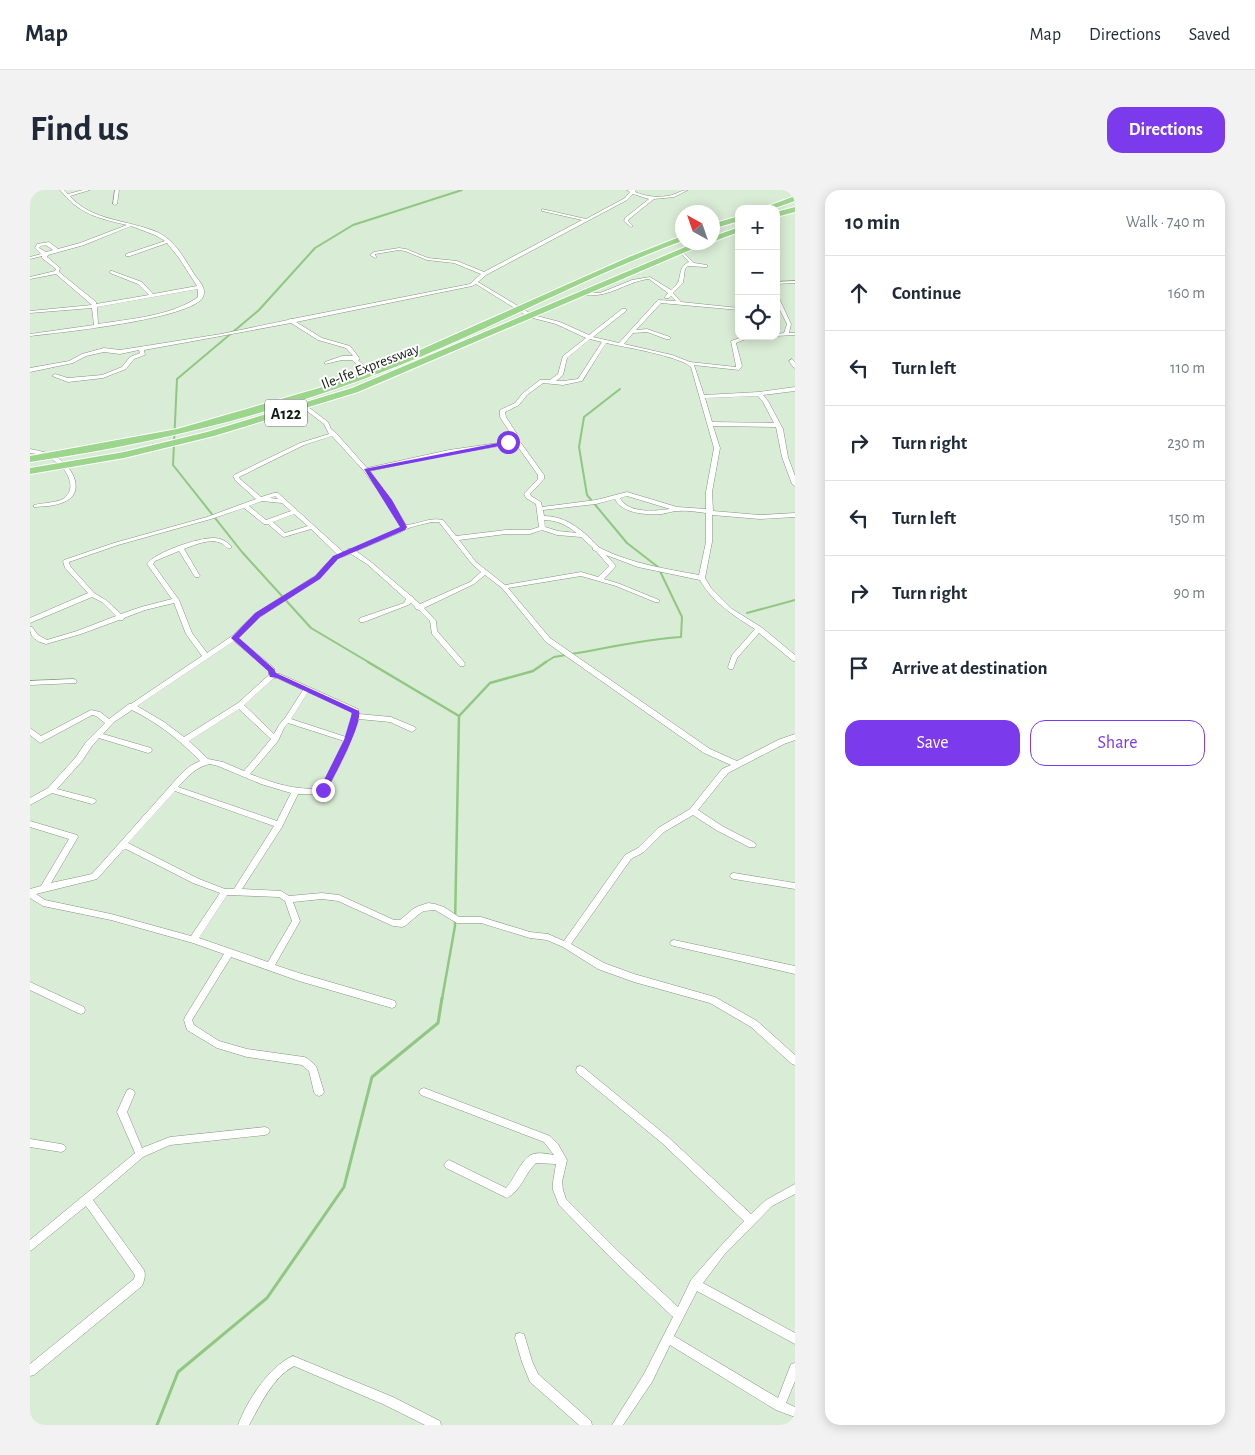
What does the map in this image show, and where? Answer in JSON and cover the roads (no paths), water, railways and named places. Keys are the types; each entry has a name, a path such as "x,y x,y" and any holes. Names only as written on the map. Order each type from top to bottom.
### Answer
{"highway":[{"path":"775,205 795,198"},
{"path":"780,214 795,209"},
{"path":"720,224 735,219"},
{"path":"720,237 735,231"},
{"name":"Ile-Ife Expressway","path":"30,459 215,421 295,398 367,374 638,255 675,241"},
{"name":"Ile-Ife Expressway","path":"30,471 66,466 201,437 305,407 376,382 687,250"},
{"path":"595,275 610,281"},
{"path":"367,374 376,382"}],"street":[{"path":"30,335 177,311 196,302 201,296 201,287 179,253 157,234 87,212 66,196 62,190"},
{"path":"66,196 88,190"},
{"path":"115,204 117,190"},
{"path":"671,197 678,190"},
{"path":"30,370 71,362 84,355 104,350 120,352 141,349 477,283 484,274 626,199 632,191 654,198 671,197 686,190"},
{"path":"631,226 626,221 627,218 654,198"},
{"path":"544,210 586,220"},
{"path":"30,258 82,244 129,226"},
{"path":"128,255 167,242"},
{"path":"46,255 37,248 39,244 51,245 57,251"},
{"path":"375,257 372,255 374,253 399,249 406,250 427,260 455,262 484,274"},
{"path":"667,301 669,294 681,282 683,269 687,264 692,264 682,252"},
{"path":"46,255 44,258 53,263 58,269 57,272 90,298 96,325"},
{"path":"687,264 705,266"},
{"path":"30,278 57,272"},
{"path":"112,272 140,284 152,296"},
{"path":"583,293 593,296 627,285 632,281 650,278 667,289 669,294 681,304 688,306"},
{"path":"780,283 795,282"},
{"path":"477,283 530,316 558,323 604,342 670,356 691,365 737,369 740,366 733,342 739,340"},
{"path":"30,312 93,306 201,287"},
{"path":"620,346 657,303 667,301 688,306 735,309"},
{"path":"780,309 789,324 786,334"},
{"path":"552,381 560,375 565,357 624,310"},
{"path":"290,320 320,339 348,347 367,374"},
{"path":"632,332 647,330 668,338"},
{"path":"780,335 795,334"},
{"path":"508,442 514,434 503,417 502,411 517,404 525,394 542,381 563,383 580,380 604,342"},
{"path":"56,376 68,380 104,376 124,368 132,358 143,354 141,349"},
{"path":"327,363 342,358 357,359"},
{"path":"53,384 57,364"},
{"path":"691,365 717,448 710,492 709,542 702,578 708,589 724,606 759,629 795,659"},
{"path":"702,397 759,394 795,389"},
{"path":"759,394 765,400 778,426 784,457 793,469 795,484"},
{"path":"305,407 326,423 328,430 334,434 366,470 388,500 404,527"},
{"path":"709,424 778,426"},
{"path":"260,499 238,480 236,476 239,473 302,444 334,434"},
{"path":"366,470 508,442 520,444 530,463 541,475 541,479 527,494 528,497 538,503 542,518 542,528"},
{"path":"30,451 50,456 66,466 72,476 74,488 71,495 62,502 36,506"},
{"path":"540,509 596,502 627,494 677,509 760,518 795,515"},
{"path":"616,496 622,505 637,510 668,512 677,509"},
{"path":"121,618 104,601 92,594 67,567 66,561 116,544 209,518 260,499 282,501 312,527 332,548 342,554"},
{"path":"244,505 262,522 268,522 294,512"},
{"path":"542,518 552,517 566,521 595,549 606,556 638,565 702,578"},
{"path":"31,801 51,790 109,723 131,706 234,638 258,615 317,577 329,563 350,550 399,531 404,527 414,527 436,520 445,523 457,538 465,553 484,572 504,587 548,640 708,752 736,764"},
{"path":"268,522 284,535 312,527"},
{"path":"457,538 506,532 530,532 542,528 557,533 582,536"},
{"path":"206,657 189,634 176,600 150,564 152,560 181,548 213,538 226,542 229,547"},
{"path":"181,548 197,576"},
{"path":"350,550 370,563 406,597 411,598 418,608 433,621 434,632 462,664"},
{"path":"599,580 613,566 606,556"},
{"path":"418,608 472,583 484,572"},
{"path":"504,587 574,574 599,580 657,601"},
{"path":"30,621 92,594"},
{"path":"362,620 406,604 411,598"},
{"path":"30,629 36,637 46,642 121,618 153,604 176,600"},
{"path":"731,667 734,657 759,629"},
{"path":"234,638 272,670 272,676"},
{"path":"30,893 94,877 173,788 194,767 206,762 217,763 245,775 296,792 312,793 323,790 348,740 356,711 278,676 272,676 240,705 185,740"},
{"path":"30,683 74,681"},
{"path":"245,775 275,739 306,690"},
{"path":"240,705 275,739"},
{"path":"131,706 149,714 185,740 206,762"},
{"path":"30,732 40,740 91,712 98,714 109,723"},
{"path":"356,716 391,720 412,729"},
{"path":"288,720 348,740"},
{"path":"97,735 148,750"},
{"path":"566,945 628,857 641,850 662,830 693,811 725,771 780,742 795,737"},
{"path":"173,788 279,824"},
{"path":"51,790 92,800"},
{"path":"236,892 279,824 296,792"},
{"path":"693,811 719,828 752,845"},
{"path":"30,824 74,836 44,888"},
{"path":"119,848 127,846 196,882 225,892 281,894 288,898 322,896 339,898 393,924 402,924 416,910 432,905 443,909 456,920 481,920 530,935 548,937 566,945 601,966 718,1004 754,1024 795,1061"},
{"path":"734,876 795,886"},
{"path":"193,940 225,892"},
{"path":"30,893 43,902 193,940 392,1004"},
{"path":"270,966 296,921 288,898"},
{"path":"674,943 795,970"},
{"path":"230,952 188,1020 190,1027 217,1044 247,1053 304,1061 313,1069 319,1092"},
{"path":"30,986 81,1010"},
{"path":"580,1070 664,1140 751,1221"},
{"path":"424,1092 547,1140 558,1148 562,1160 558,1179 561,1199 597,1238 679,1316"},
{"path":"130,1093 122,1112 140,1154"},
{"path":"30,1246 140,1154 170,1141 265,1131"},
{"path":"30,1143 61,1148"},
{"path":"449,1165 507,1193 512,1190 523,1169 534,1158 562,1160"},
{"path":"617,1425 648,1378 695,1284 721,1252 769,1203 795,1189"},
{"path":"30,1371 138,1282 140,1274 86,1198"},
{"path":"695,1284 795,1340"},
{"path":"520,1338 526,1362 534,1378 587,1425"},
{"path":"669,1339 780,1406 795,1412"},
{"path":"243,1425 270,1382 285,1364 293,1361 389,1400 436,1425"},
{"path":"780,1406 795,1368"}],"waterway":[{"path":"370,663 311,628 242,552 173,465 177,379 259,310 315,248 353,225 462,190"},
{"path":"571,654 681,637 682,617 658,567 627,543 587,495 579,447 584,417 620,389"},
{"path":"747,613 795,600"},
{"path":"544,663 554,657 566,655"},
{"path":"368,662 459,716"},
{"path":"459,716 490,683 533,671 546,662"},
{"path":"442,999 455,926 459,716"},
{"path":"157,1425 178,1372 267,1298 344,1187 372,1077 438,1023 442,998"}]}
